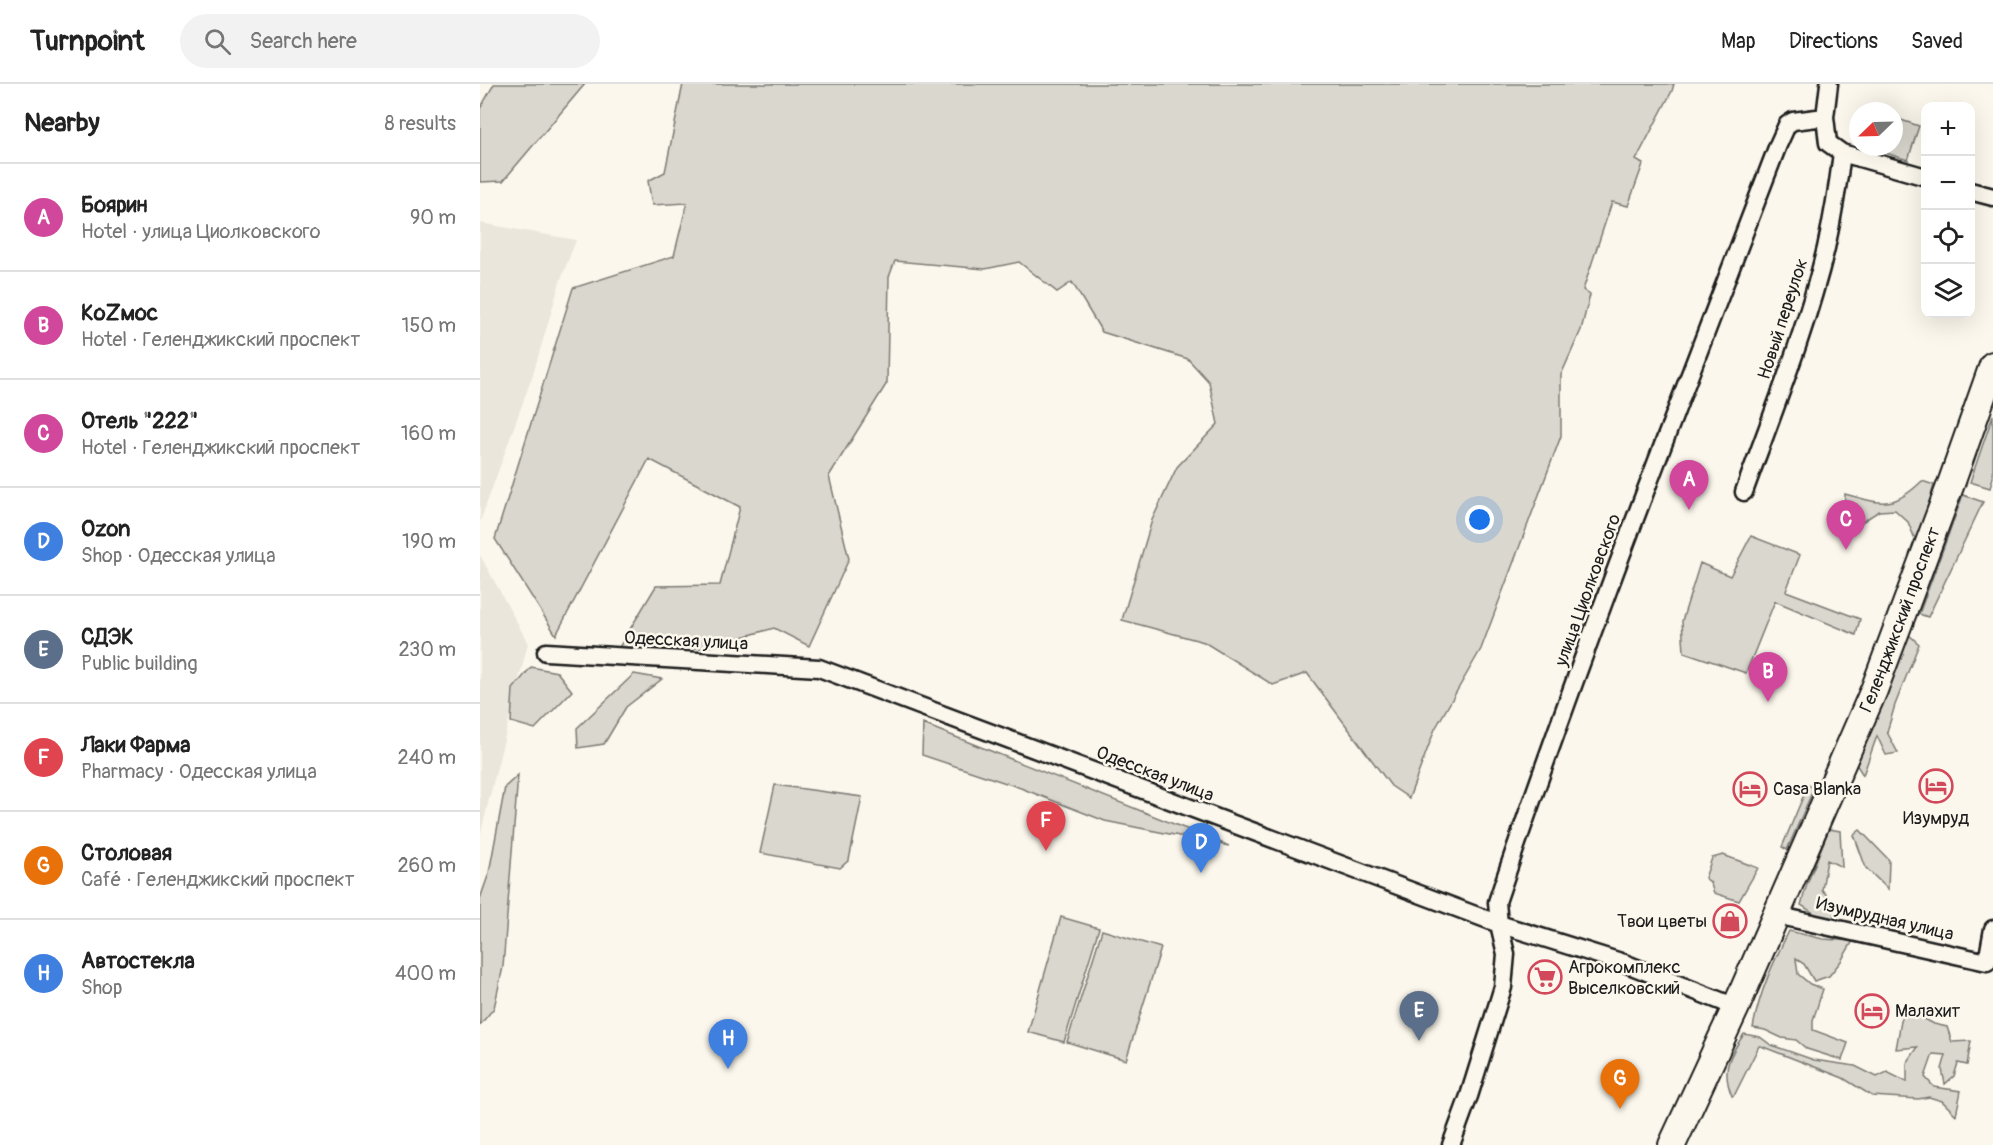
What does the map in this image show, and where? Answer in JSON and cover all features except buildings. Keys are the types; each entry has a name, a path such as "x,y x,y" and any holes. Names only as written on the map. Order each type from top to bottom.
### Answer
{"main road":[{"name":"Геленджикский проспект","path":"1776,915 1874,690 1993,366"},
{"path":"1672,1145 1776,915"}],"street":[{"path":"1829,84 1825,117 1828,143 1842,153 1921,176"},
{"name":"улица Циолковского","path":"1451,1145 1503,987 1506,954 1497,902 1517,841 1623,552 1778,145 1787,126 1793,121 1825,117"},
{"name":"Новый переулок","path":"1744,492 1808,311 1826,249 1842,153"},
{"path":"1975,192 1993,197"},
{"name":"Одесская улица","path":"546,652 819,668 1499,924 1624,963 1736,1006"},
{"name":"Изумрудная улица","path":"1776,915 1987,962 1993,928"}],"shaded area":[{"path":"494,84 585,84 503,181 480,182 480,109"},
{"path":"683,84 1674,84 1636,160 1643,164 1628,206 1612,202 1583,290 1590,295 1581,330 1561,375 1561,436 1481,649 1435,729 1409,798 1391,786 1307,673 1273,685 1204,642 1122,620 1152,520 1177,467 1218,424 1209,382 1188,359 1102,332 1072,282 1057,292 1019,262 985,269 895,261 889,277 887,383 829,476 849,559 809,646 774,628 704,648 618,649 656,586 720,585 740,507 649,459 556,635 495,539 573,288 674,256 687,203 652,205 648,181 665,172"},
{"path":"1903,121 1919,126 1908,160 1895,156 1903,156"},
{"path":"480,223 576,240 561,279 533,374 480,522"},
{"path":"1993,415 1993,477 1990,488 1970,482"},
{"path":"1922,481 1934,485 1917,544 1908,522 1895,510 1879,511 1862,522 1846,527 1845,494 1886,502 1903,497"},
{"path":"1963,495 1983,502 1928,617 1919,614"},
{"path":"1751,536 1800,555 1786,591 1860,619 1856,635 1775,601 1746,673 1684,652 1682,621 1700,563 1730,576"},
{"path":"480,555 528,643 480,836"},
{"path":"1908,634 1919,644 1887,732 1898,753 1886,755 1877,736 1863,775 1856,764"},
{"path":"531,667 557,672 572,691 535,729 511,722 513,689"},
{"path":"634,674 662,679 626,707 604,744 578,748 577,728"},
{"path":"923,724 1229,846 1105,821 1018,787 922,755"},
{"path":"518,775 503,967 494,1008 480,1025 480,899 489,873 505,787"},
{"path":"775,785 862,797 849,860 840,868 760,853"},
{"path":"1808,785 1814,788 1787,850 1782,847"},
{"path":"1829,829 1840,831 1842,867 1827,860 1822,890 1834,903 1834,919 1818,916 1801,905"},
{"path":"1860,830 1889,860 1888,889 1866,868 1854,835"},
{"path":"1723,855 1758,868 1739,901 1714,893 1710,882 1705,878 1712,858"},
{"path":"1061,917 1099,928 1064,1042 1028,1032"},
{"path":"1102,930 1161,948 1126,1060 1067,1042"},
{"path":"1789,931 1823,939 1853,941 1829,976 1814,981 1804,964 1796,959 1798,974 1810,984 1823,989 1813,1020 1813,1030 1848,1043 1842,1060 1807,1049 1796,1040 1782,1038 1765,1030 1753,1028 1767,978"},
{"path":"1906,1009 1934,1024 1947,1027 1952,1042 1971,1041 1967,1065 1958,1063 1954,1076 1945,1084 1942,1069 1946,1055 1933,1054 1925,1077 1934,1087 1961,1091 1956,1115 1942,1101 1929,1097 1918,1099 1872,1096 1843,1078 1761,1046 1732,1096 1727,1078 1728,1063 1744,1034 1760,1037 1771,1045 1814,1060 1855,1066 1877,1077 1887,1072 1907,1082 1907,1063 1918,1047 1896,1049 1901,1021"}],"place":[{"name":"Боярин","path":"1689,510"},
{"name":"Отель \"222\"","path":"1846,550"},
{"name":"КоZмос","path":"1768,702"},
{"name":"Изумруд","path":"1936,786"},
{"name":"Casa Blanka","path":"1750,789"},
{"name":"Лаки Фарма","path":"1046,851"},
{"name":"Ozon","path":"1201,873"},
{"name":"Твои цветы","path":"1730,921"},
{"name":"Агрокомплекс Выселковский","path":"1545,977"},
{"name":"Малахит","path":"1872,1011"},
{"name":"СДЭК","path":"1419,1041"},
{"name":"Автостекла","path":"728,1069"},
{"name":"Столовая","path":"1620,1109"}]}
